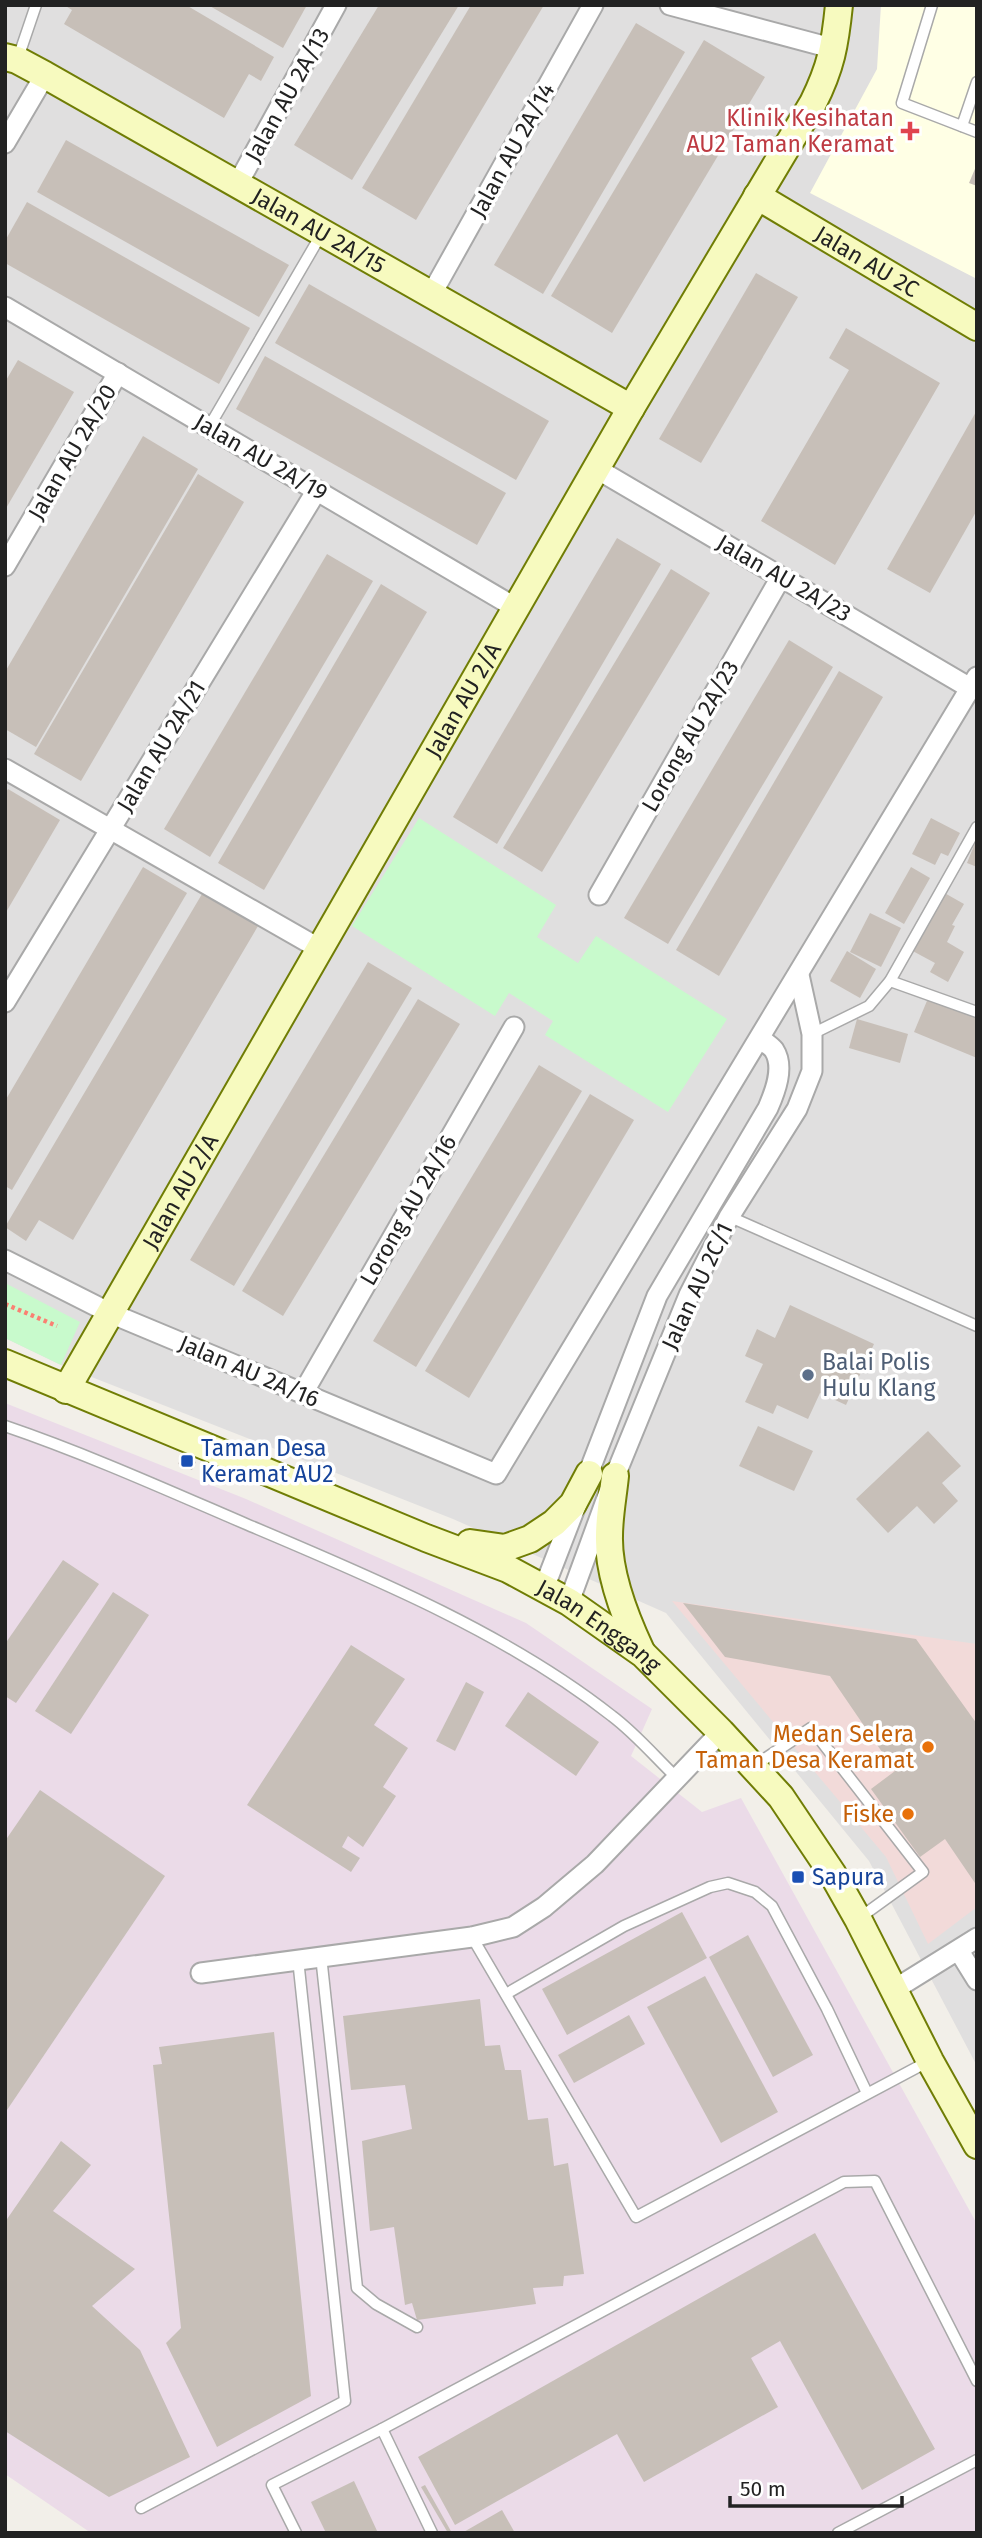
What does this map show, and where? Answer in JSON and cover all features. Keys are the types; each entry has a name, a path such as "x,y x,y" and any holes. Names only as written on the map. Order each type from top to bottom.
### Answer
{"street":[{"name":"Jalan AU 2A/13","path":"237,185 336,5"},
{"name":"Jalan AU 2A/14","path":"431,295 593,5"},
{"path":"670,5 835,49"},
{"name":"Jalan AU 2/A","path":"66,1390 631,408 813,103 826,77 835,49 839,5"},
{"name":"Jalan AU 2A/15","path":"11,59 45,75 631,408"},
{"path":"5,143 45,75"},
{"name":"Jalan AU 2C","path":"757,196 977,327"},
{"name":"Jalan AU 2A/19","path":"5,307 516,608"},
{"name":"Jalan AU 2A/20","path":"5,566 118,373"},
{"name":"Jalan AU 2A/23","path":"597,469 781,577 974,683"},
{"name":"Jalan AU 2A/21","path":"5,1002 317,490"},
{"name":"Lorong AU 2A/23","path":"598,895 781,577"},
{"path":"760,1038 974,683"},
{"path":"5,769 320,948"},
{"name":"Jalan AU 2C/1","path":"569,1602 615,1476 689,1296 729,1217 797,1110 813,1071 811,1034 799,975"},
{"name":"Lorong AU 2A/16","path":"303,1393 514,1027"},
{"name":"Jalan AU 2C/1","path":"544,1588 657,1296 768,1108 777,1088 775,1051 760,1038"},
{"name":"Jalan AU 2A/16","path":"5,1260 110,1313 495,1474 760,1038"},
{"name":"Jalan Enggang","path":"5,1363 426,1538 508,1569 569,1602 643,1654 781,1797 832,1873 858,1919 930,2061 977,2145"},
{"path":"426,1538 505,1548 530,1539 554,1523 573,1504 589,1474"},
{"path":"615,1476 608,1538 625,1618 643,1654"},
{"path":"201,1973 472,1937 513,1927 544,1907 595,1864 721,1732"},
{"path":"895,1989 977,1938"},
{"path":"959,1951 977,1980"}],"lane":[{"path":"11,59 36,5"},
{"path":"932,5 902,103 977,132"},
{"path":"962,126 977,82"},
{"path":"209,427 322,233"},
{"path":"811,1034 869,1006 890,981 977,827"},
{"path":"890,981 977,1012"},
{"path":"708,1208 977,1326"},
{"path":"5,1426 65,1447 357,1571 496,1640 542,1666 614,1717 677,1778"},
{"path":"753,1767 811,1728 923,1872 858,1919"},
{"path":"506,1994 624,1926 710,1887 728,1883 755,1892 772,1906 827,2009 867,2093"},
{"path":"472,1937 636,2217 930,2061"},
{"path":"321,1956 357,2288 376,2304 417,2327"},
{"path":"141,2508 345,2401 298,1959"},
{"path":"296,2533 272,2485 844,2182 875,2181 977,2381"},
{"path":"382,2429 432,2533"},
{"path":"838,2533 977,2460"}],"path":[{"path":"5,1304 57,1326"}],"shaded area":[{"path":"5,5 977,5 977,2066 869,1861 666,1613 453,1519 61,1365 5,1338"},
{"name":"Klinik Kesihatan AU2 Taman Keramat","path":"881,5 977,5 977,279 810,193 877,69"},
{"path":"5,1403 246,1499 526,1623 652,1709 631,1756 702,1812 741,1798 977,2224 977,2533 91,2533 5,2474"},
{"path":"672,1601 977,1644 977,1907 928,1944 886,1857"}],"green space":[{"path":"419,818 556,905 537,937 578,963 596,936 727,1019 668,1112 545,1035 553,1021 509,993 495,1016 352,926"},
{"path":"5,1283 80,1322 61,1365 5,1338"}],"building":[{"path":"64,5 186,5 274,57 261,81 249,74 224,118 64,24 72,10"},
{"path":"208,5 307,5 283,48"},
{"path":"379,5 459,5 352,180 294,145"},
{"path":"471,5 544,5 416,220 362,188"},
{"path":"636,23 685,52 543,294 494,265"},
{"path":"704,40 765,77 612,333 551,296"},
{"path":"66,140 289,265 259,317 37,192"},
{"path":"977,164 977,186 969,183"},
{"path":"27,202 250,328 219,384 5,263 5,241"},
{"path":"756,273 798,297 701,463 659,439"},
{"path":"309,284 549,421 516,480 275,343"},
{"path":"846,328 940,383 835,565 761,521 849,370 829,358"},
{"path":"265,356 506,493 477,545 236,409"},
{"path":"18,360 74,392 5,510 5,382"},
{"path":"977,410 977,510 930,593 887,569"},
{"path":"143,436 198,469 36,747 5,729 5,672"},
{"path":"198,474 244,502 81,781 34,754"},
{"path":"617,538 661,564 497,844 453,817"},
{"path":"327,554 373,581 210,857 164,829"},
{"path":"671,569 710,593 542,872 503,848"},
{"path":"381,584 427,612 264,890 218,863"},
{"path":"789,640 833,667 668,944 624,918"},
{"path":"839,671 883,697 719,976 676,950"},
{"path":"8,789 60,820 5,914 5,794"},
{"path":"931,818 960,833 948,856 941,853 935,865 912,854"},
{"path":"977,838 977,867 967,863"},
{"path":"143,867 187,893 12,1190 5,1186 5,1101"},
{"path":"911,867 930,878 904,924 885,913"},
{"path":"941,891 964,904 952,925 955,926 947,942 964,952 948,982 930,972 935,963 909,949"},
{"path":"202,894 258,926 73,1240 39,1220 26,1241 5,1227"},
{"path":"870,913 901,928 881,967 850,952"},
{"path":"847,951 876,969 860,998 830,981"},
{"path":"368,962 412,988 234,1286 190,1260"},
{"path":"929,996 977,1016 977,1058 914,1032"},
{"path":"418,999 460,1024 283,1316 242,1291"},
{"path":"857,1019 908,1034 900,1063 849,1048"},
{"path":"539,1065 582,1091 416,1367 373,1341"},
{"path":"590,1094 634,1120 469,1398 425,1371"},
{"path":"790,1305 874,1344 846,1405 820,1393 808,1419 777,1405 773,1414 745,1402 763,1364 745,1356 757,1329 775,1338"},
{"path":"758,1426 813,1451 794,1491 739,1466"},
{"path":"928,1431 961,1466 942,1483 958,1501 934,1524 917,1506 888,1533 856,1499"},
{"path":"182,1455 196,1462 192,1470 178,1464"},
{"path":"63,1560 99,1584 16,1703 5,1696 5,1644"},
{"path":"113,1592 149,1615 71,1734 35,1711"},
{"name":"Medan Selera Taman Desa Keramat","path":"683,1603 916,1639 977,1724 977,1886 945,1839 920,1857 871,1789 895,1771 830,1676 725,1657"},
{"path":"351,1645 405,1679 374,1725 408,1748 383,1787 396,1796 363,1847 348,1836 342,1847 360,1858 351,1872 247,1805"},
{"path":"466,1682 484,1692 455,1751 436,1741"},
{"path":"528,1692 599,1742 576,1776 505,1726"},
{"path":"40,1790 165,1876 5,2113 5,1841"},
{"path":"682,1912 707,1958 567,2035 542,1989"},
{"path":"748,1935 813,2055 773,2077 709,1957"},
{"path":"705,1976 778,2112 721,2143 647,2007"},
{"path":"480,1999 485,2046 500,2045 505,2070 521,2070 528,2120 548,2118 554,2166 568,2163 584,2274 564,2276 563,2286 533,2288 536,2304 417,2320 412,2303 405,2305 394,2227 370,2231 362,2141 412,2129 405,2085 351,2090 343,2016"},
{"path":"629,2015 645,2044 574,2083 558,2055"},
{"path":"274,2032 311,2396 217,2447 166,2343 181,2328 153,2065 162,2064 159,2047"},
{"path":"61,2141 91,2165 53,2211 135,2269 92,2306 140,2350 190,2457 109,2497 5,2431 5,2222"},
{"path":"815,2233 935,2449 862,2490 780,2341 751,2358 778,2407 644,2482 617,2434 455,2525 418,2457"},
{"path":"354,2481 378,2533 326,2533 311,2502"},
{"path":"425,2485 452,2533 448,2533 421,2487"},
{"path":"502,2510 515,2533 462,2533"}],"place":[{"name":"Klinik Kesihatan AU2 Taman Keramat","path":"910,131"},
{"name":"Balai Polis Hulu Klang","path":"808,1375"},
{"name":"Taman Desa Keramat AU2","path":"187,1461"},
{"name":"Medan Selera Taman Desa Keramat","path":"928,1747"},
{"name":"Fiske","path":"908,1814"},
{"name":"Sapura","path":"798,1877"}]}
